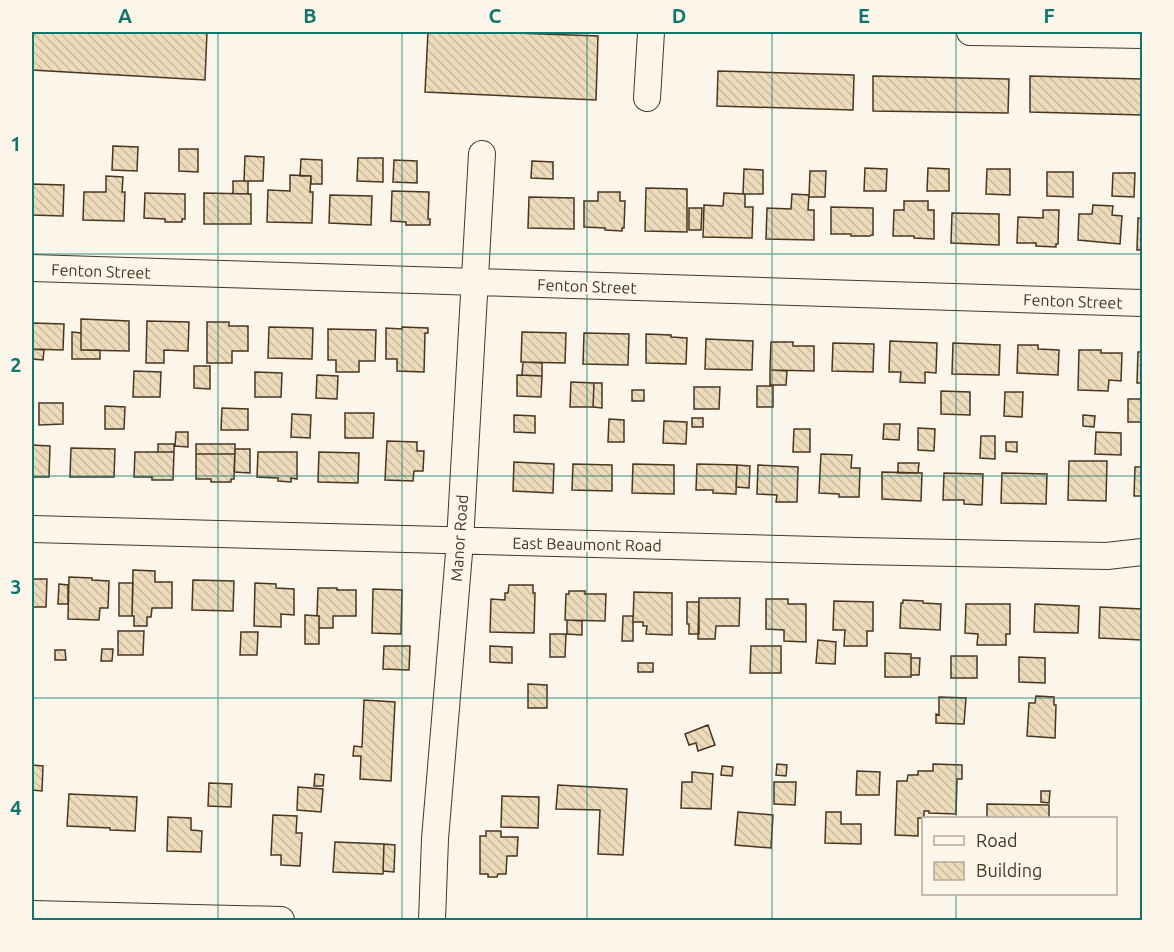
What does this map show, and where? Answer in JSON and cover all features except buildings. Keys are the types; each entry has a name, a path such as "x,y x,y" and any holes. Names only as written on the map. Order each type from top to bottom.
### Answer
{"street":[{"path":"647,98 651,32"},
{"path":"970,32 1143,34"},
{"name":"Manor Road","path":"432,921 435,839 460,541 482,154"},
{"name":"Fenton Street","path":"32,268 1143,303"},
{"name":"East Beaumont Road","path":"32,529 1107,556 1143,552"},
{"path":"32,914 281,921"}]}
